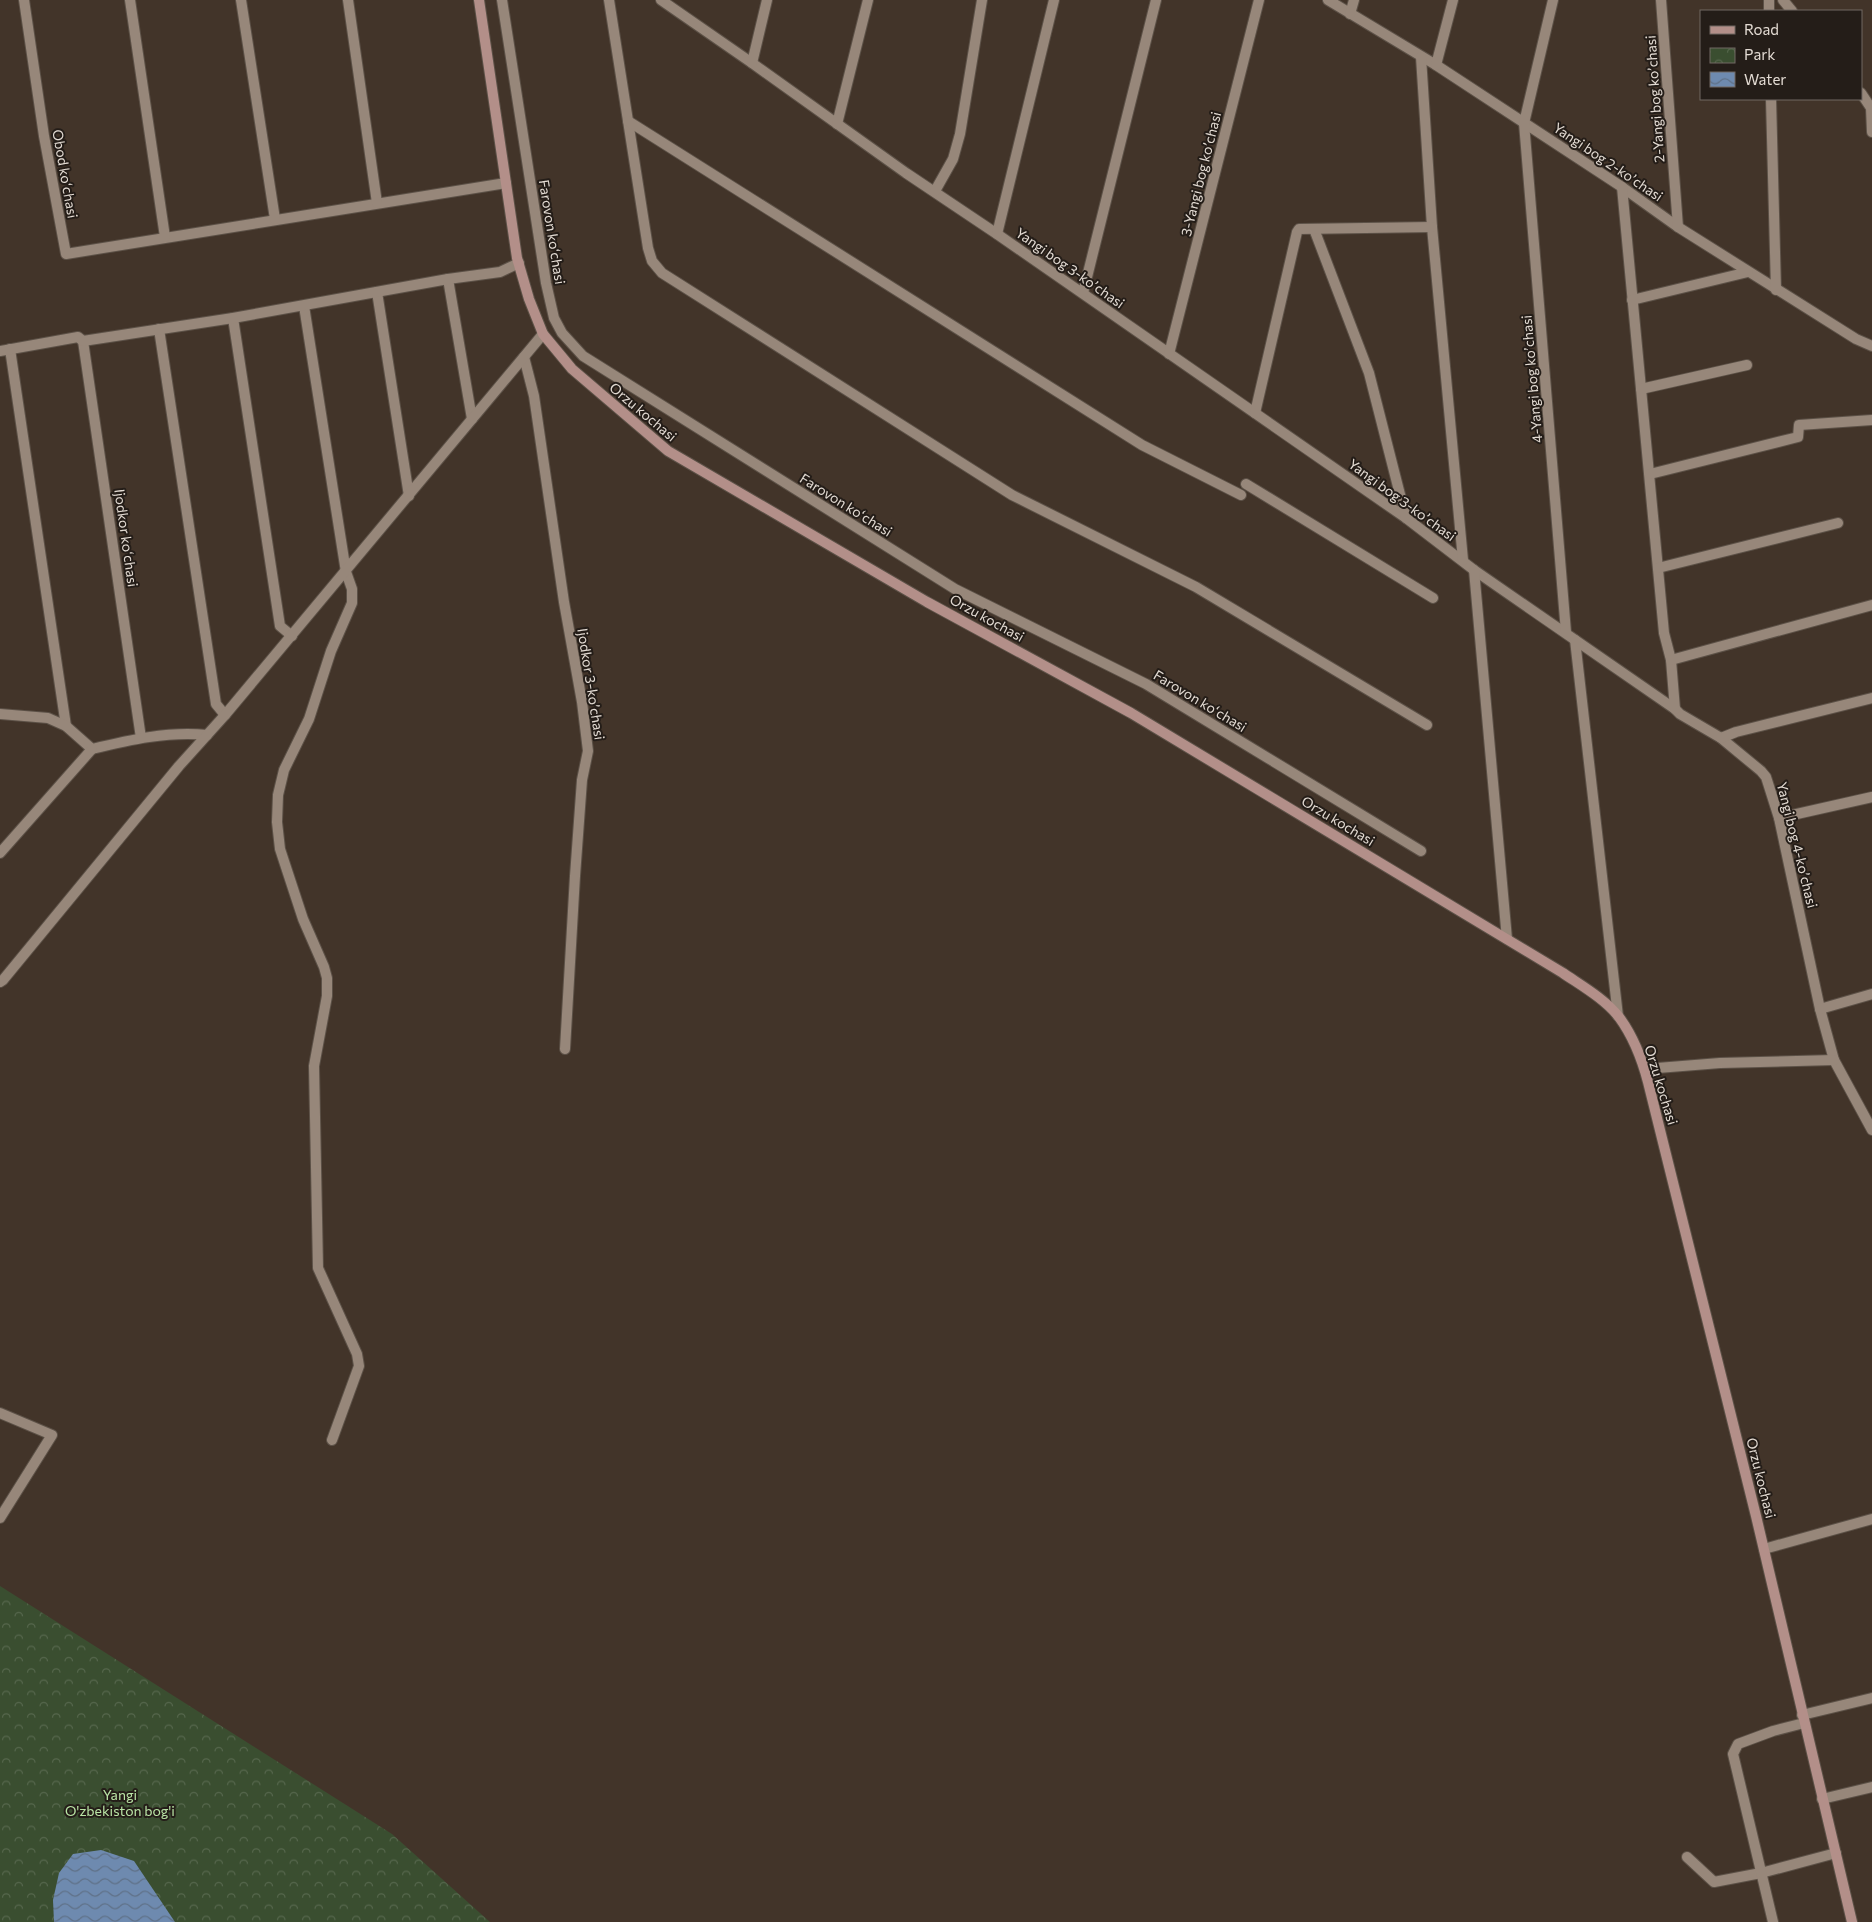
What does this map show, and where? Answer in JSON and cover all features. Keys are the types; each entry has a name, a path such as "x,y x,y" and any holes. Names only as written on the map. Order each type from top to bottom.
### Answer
{"main road":[{"name":"Orzu kochasi","path":"479,0 519,263 529,299 543,334 572,369 668,451 927,602 1131,713 1507,938 1577,982 1618,1016 1633,1041 1645,1070 1764,1549 1852,1922"}],"street":[{"name":"Obod koʻchasi","path":"24,0 44,136 66,254 165,236 506,183"},
{"path":"130,0 165,236"},
{"path":"241,0 275,219"},
{"path":"348,0 377,203"},
{"name":"Farovon koʻchasi","path":"502,0 545,273 554,318 562,333 583,356 955,589 1146,684 1422,851"},
{"path":"609,0 648,248 652,260 662,273 1012,496 1196,587 1427,725"},
{"path":"752,63 767,0"},
{"path":"837,124 868,0"},
{"path":"935,191 953,159 960,134 982,0"},
{"path":"997,234 1054,0"},
{"path":"1083,293 1156,0"},
{"name":"3-Yangi bog koʼchasi","path":"1168,354 1259,0"},
{"name":"Yangi bog 2-koʼchasi","path":"1328,0 1436,65 1622,187 1678,227 1776,290 1856,340 1872,346"},
{"path":"1350,14 1354,0"},
{"path":"1436,65 1453,0"},
{"path":"1524,123 1553,0"},
{"name":"2-Yangi bog koʼchasi","path":"1661,0 1678,227"},
{"path":"1783,0 1791,10"},
{"name":"Yangi bog 3-koʼchasi","path":"664,1 906,173 1083,293 1406,518 1437,543 1463,560"},
{"path":"1421,57 1432,227 1463,560"},
{"path":"1862,95 1871,108 1872,132"},
{"path":"1771,100 1776,290"},
{"path":"628,121 842,254 1142,446 1241,495"},
{"name":"4-Yangi bog koʼchasi","path":"1524,123 1566,632"},
{"path":"1622,187 1664,632 1671,660 1675,709"},
{"path":"1255,414 1299,229 1432,227"},
{"path":"1314,229 1345,306 1374,387 1406,518"},
{"path":"66,726 5,350 78,337 83,341 304,306 448,279 500,272 519,263"},
{"path":"1632,300 1748,272"},
{"path":"448,279 472,419"},
{"path":"376,292 409,496"},
{"path":"304,306 346,572 352,589 352,603 331,651 309,719 284,770 278,795 277,822 280,849 303,919 327,978 327,996 314,1066 318,1268 357,1354 359,1366 332,1440"},
{"path":"233,318 280,626 292,636"},
{"path":"159,329 216,704 225,716"},
{"path":"0,982 179,766 225,716 346,572 543,334"},
{"name":"Ijodkor koʻchasi","path":"83,341 141,738"},
{"name":"Ijodkor 3-koʼchasi","path":"524,357 534,396 565,611 582,702 588,751 582,780 565,1049"},
{"path":"1641,389 1747,365"},
{"path":"1650,474 1798,437 1799,425 1872,420"},
{"path":"1246,484 1433,598"},
{"path":"1658,568 1838,523"},
{"name":"Yangi bog 4-koʼchasi","path":"1463,560 1474,570 1566,632 1680,714 1721,738 1766,777 1779,818 1820,1009 1834,1060 1872,1130"},
{"path":"1474,570 1507,938"},
{"path":"1671,660 1872,605"},
{"path":"1575,640 1618,1016"},
{"path":"1721,738 1736,732 1872,698"},
{"path":"0,714 48,718 66,726 92,749"},
{"path":"0,853 92,749 141,738 190,733 207,735"},
{"path":"1779,818 1872,797"},
{"path":"1820,1009 1872,994"},
{"path":"1645,1070 1720,1063 1834,1060"},
{"path":"0,1413 52,1435 0,1518"},
{"path":"1764,1549 1872,1519"},
{"path":"1773,1922 1733,1754 1738,1744 1803,1719 1872,1698"},
{"path":"1822,1799 1872,1786"},
{"path":"1687,1857 1714,1882 1762,1873 1836,1854"}],"green space":[{"name":"Yangi O'zbekiston bog'i","path":"0,1586 392,1834 490,1922 0,1922"}],"water":[{"path":"101,1850 134,1861 175,1922 54,1922 53,1900 59,1873 73,1854"}]}
